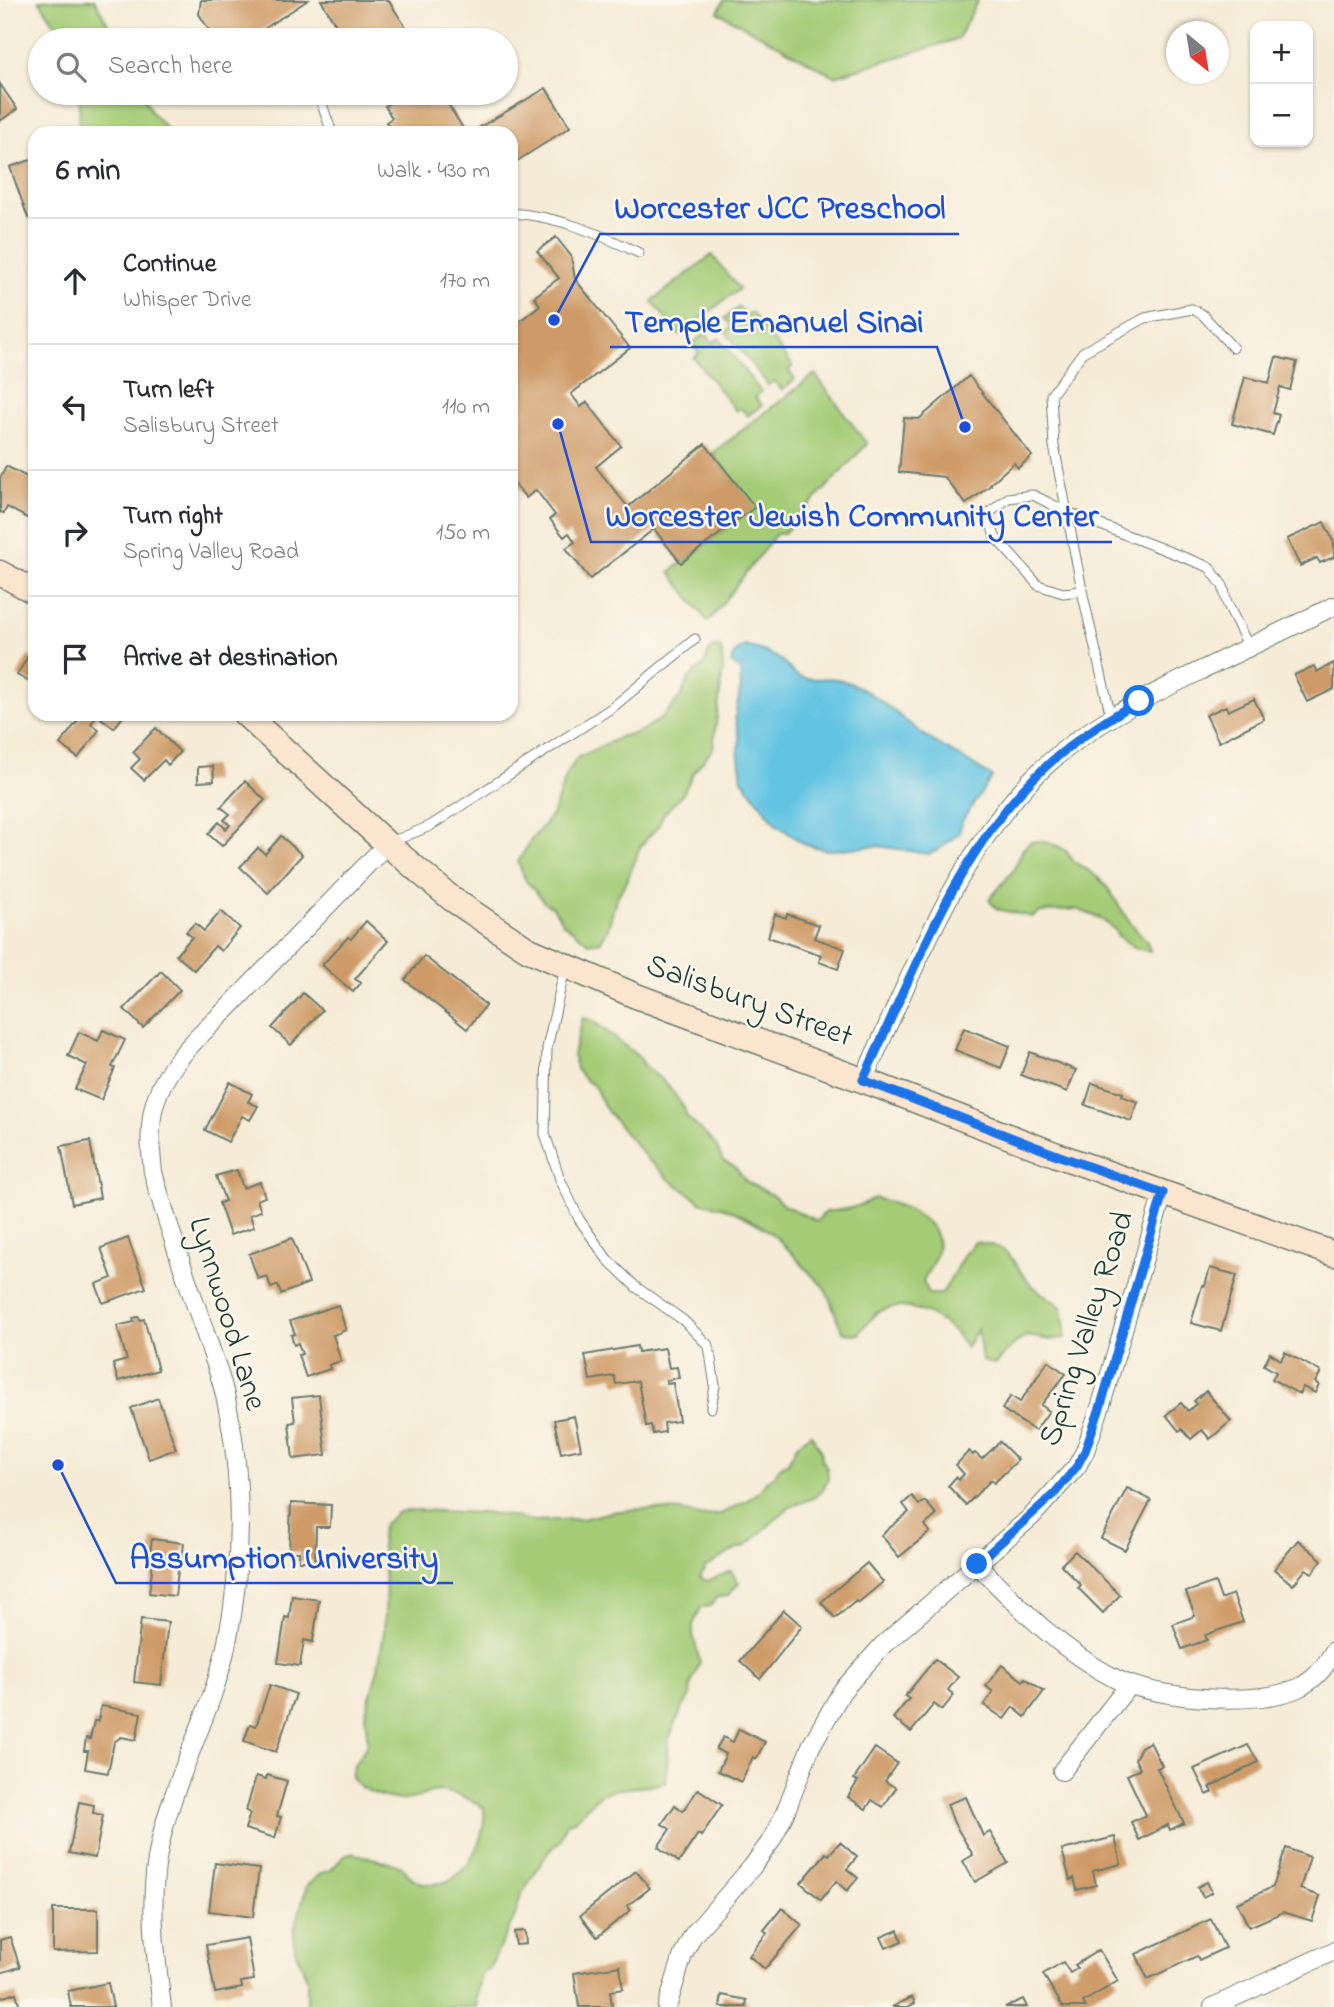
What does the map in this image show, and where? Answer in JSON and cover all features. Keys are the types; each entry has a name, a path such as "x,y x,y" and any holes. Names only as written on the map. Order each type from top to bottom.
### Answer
{"main road":[{"path":"0,573 28,588"},
{"name":"Salisbury Street","path":"260,721 387,844 452,899 527,948 636,996 1057,1155 1334,1254"}],"street":[{"path":"863,1080 949,898 991,829 1031,780 1056,757 1111,717 1167,686 1334,606"},
{"name":"Lynnwood Lane","path":"162,2007 152,1897 157,1856 227,1643 239,1508 237,1470 226,1398 156,1183 150,1144 152,1116 156,1098 174,1066 202,1032 387,844"},
{"name":"Spring Valley Road","path":"667,2007 683,1955 693,1935 771,1841 811,1746 842,1691 883,1645 1055,1493 1077,1466 1101,1405 1163,1193"},
{"path":"977,1564 1050,1635 1081,1658 1129,1685 1203,1697 1263,1698 1300,1687 1325,1667 1334,1651"},
{"path":"1062,1771 1129,1685"},
{"path":"1213,2007 1333,1956"}],"lane":[{"path":"322,105 330,126"},
{"path":"518,213 532,214 594,231 639,253"},
{"path":"1111,717 1082,591 1054,446 1051,395 1083,352 1145,318 1192,309 1203,315 1233,348"},
{"path":"1082,591 1063,593 1038,585 995,537 988,514 1008,498 1033,495 1067,512 1209,567 1223,586 1227,603 1249,647"},
{"path":"387,844 430,826 613,708 695,639"},
{"path":"566,966 547,1048 545,1133 560,1179 579,1219 607,1259 636,1287 683,1320 709,1346 715,1386 711,1408"}],"green space":[{"path":"39,0 95,0 110,28 58,28"},
{"path":"724,0 978,0 958,39 834,76 718,12"},
{"path":"80,105 148,105 164,126 79,126"},
{"path":"712,255 739,289 679,335 652,301"},
{"path":"739,307 746,316 751,312 793,366 788,370 795,379 782,390 774,381 768,385 726,332 732,327 725,318"},
{"path":"706,333 713,343 719,338 761,392 755,397 762,405 748,416 741,408 736,411 694,358 699,353 692,344"},
{"path":"815,374 867,444 783,534 776,534 708,622 670,572 754,507 713,453"},
{"path":"714,647 721,647 723,670 713,748 693,773 684,792 640,847 616,899 608,929 601,941 589,943 563,923 553,907 544,902 526,881 518,862 531,840 552,815 567,774 577,758 622,736 637,733 662,718 681,696 689,678 705,664 708,653"},
{"path":"1040,841 1063,849 1075,863 1105,885 1146,941 1150,951 1136,948 1119,937 1114,929 1098,917 1076,909 1040,912 1032,917 997,909 989,900 1013,871 1023,849 1030,842"},
{"path":"583,1018 593,1021 640,1058 645,1066 668,1085 687,1117 715,1144 723,1161 734,1166 746,1181 774,1196 783,1205 817,1221 825,1212 851,1208 874,1198 917,1214 926,1221 937,1239 936,1255 923,1281 928,1294 942,1294 965,1253 975,1242 999,1248 1006,1252 1035,1288 1062,1308 1066,1338 1049,1340 1027,1336 1012,1346 995,1364 982,1361 978,1329 966,1348 938,1319 918,1310 895,1307 881,1311 876,1313 859,1334 844,1333 825,1289 783,1244 752,1221 722,1207 701,1202 667,1178 607,1111 594,1086 576,1069 573,1055"},
{"path":"811,1434 821,1450 822,1460 827,1468 828,1479 823,1489 815,1497 788,1508 746,1546 705,1568 700,1577 707,1581 731,1571 739,1583 727,1596 717,1597 711,1606 701,1607 693,1625 700,1663 691,1684 690,1696 669,1738 666,1782 604,1793 577,1818 566,1824 560,1841 549,1851 521,1895 515,1916 489,1969 481,1974 476,1997 477,2007 307,2007 307,1978 295,1950 294,1931 307,1885 322,1873 331,1870 344,1856 353,1853 402,1866 408,1874 423,1883 448,1881 463,1870 472,1857 484,1824 484,1808 462,1796 438,1791 404,1800 387,1798 362,1788 351,1777 354,1765 368,1743 365,1715 378,1669 384,1633 386,1596 381,1534 384,1524 398,1512 419,1510 499,1514 534,1521 582,1519 611,1512 642,1509 681,1511 700,1516 721,1514 761,1490 766,1481 788,1462 798,1444"}],"water":[{"path":"744,646 775,656 800,677 841,680 866,691 921,733 992,777 962,821 959,833 937,851 928,854 879,846 827,850 804,844 776,824 742,779 738,749 740,740 735,717 741,686 740,671 731,662 734,654"}],"building":[{"path":"201,0 308,0 265,28 208,28 199,14"},
{"path":"321,0 388,0 406,28 338,28"},
{"path":"0,84 17,109 0,121"},
{"path":"546,88 570,127 518,160 518,126 482,126"},
{"path":"448,105 462,126 389,126 386,122 392,118 385,106"},
{"path":"28,161 28,218 10,167"},
{"path":"556,237 571,256 575,279 630,348 571,394 581,407 587,402 621,446 596,467 628,507 705,444 755,507 681,563 654,529 590,579 566,548 575,542 569,533 564,537 550,519 555,515 536,490 526,498 518,488 518,322 540,305 534,297 559,278 537,251"},
{"path":"1276,357 1297,362 1290,390 1280,387 1273,413 1279,415 1273,435 1232,424 1245,377 1269,383"},
{"path":"969,376 1032,456 1018,468 1014,463 966,504 944,477 899,472 904,418 919,419"},
{"path":"6,466 28,477 28,518 7,507 4,513 0,512 0,478"},
{"path":"1324,522 1334,543 1334,557 1320,563 1317,558 1300,566 1287,539"},
{"path":"28,656 28,681 17,675"},
{"path":"1334,663 1334,689 1307,702 1294,675 1314,666 1317,672"},
{"path":"1254,699 1264,719 1219,742 1206,715 1226,706 1228,711"},
{"path":"78,721 93,721 91,724 99,730 78,758 60,744"},
{"path":"105,721 120,721 114,728"},
{"path":"156,728 180,752 168,765 164,760 144,780 131,768 140,759 133,752"},
{"path":"213,766 214,781 198,782 198,767"},
{"path":"245,781 265,800 222,846 208,834 219,822 226,829 230,825 224,820 230,814 221,807"},
{"path":"281,836 302,855 268,893 240,867 258,848 265,854"},
{"path":"221,911 240,928 221,951 215,946 194,970 176,955 192,937 186,932 195,923 204,931"},
{"path":"775,914 786,918 787,914 819,925 814,938 845,949 838,969 819,962 821,955 768,937"},
{"path":"366,921 388,941 355,979 361,983 353,992 322,965 348,937 351,939"},
{"path":"424,956 486,1005 467,1029 405,980"},
{"path":"161,971 180,990 143,1028 124,1009"},
{"path":"303,993 322,1010 291,1045 272,1028"},
{"path":"964,1028 1010,1046 1001,1068 955,1050"},
{"path":"103,1030 125,1040 101,1100 75,1089 87,1065 68,1056 79,1032 98,1041"},
{"path":"1030,1052 1076,1070 1067,1092 1021,1075"},
{"path":"230,1082 252,1094 248,1102 258,1106 250,1120 242,1116 228,1142 205,1130"},
{"path":"1092,1083 1123,1093 1122,1096 1138,1102 1131,1121 1085,1105"},
{"path":"90,1141 100,1198 72,1204 61,1146"},
{"path":"237,1170 243,1188 260,1182 265,1197 257,1200 261,1211 250,1215 254,1227 230,1235 219,1203 225,1201 216,1176"},
{"path":"128,1238 146,1288 103,1303 96,1284 112,1278 101,1248"},
{"path":"292,1238 309,1283 281,1294 278,1285 271,1288 267,1276 258,1279 249,1254"},
{"path":"1210,1268 1237,1275 1221,1331 1191,1323"},
{"path":"338,1305 346,1330 333,1335 341,1361 329,1365 330,1369 306,1377 298,1355 302,1354 298,1343 294,1345 291,1335 295,1334 290,1321"},
{"path":"139,1317 140,1320 144,1319 158,1370 118,1381 113,1364 127,1360 117,1326 134,1322 133,1318"},
{"path":"637,1346 638,1352 665,1348 669,1368 677,1367 679,1378 666,1380 667,1384 673,1383 679,1421 664,1423 665,1432 653,1434 651,1425 646,1426 638,1381 616,1384 614,1376 590,1380 585,1355"},
{"path":"1285,1352 1321,1372 1315,1382 1319,1385 1315,1393 1303,1387 1299,1394 1272,1379 1276,1372 1264,1365 1270,1353 1281,1360"},
{"path":"1048,1361 1066,1374 1041,1405 1049,1411 1035,1431 1002,1409 1011,1396 1020,1402"},
{"path":"1206,1391 1231,1421 1210,1439 1202,1430 1191,1439 1182,1429 1179,1431 1166,1415 1181,1403 1188,1411 1196,1404 1194,1401"},
{"path":"319,1395 326,1455 293,1459 289,1423 295,1422 292,1398"},
{"path":"158,1398 176,1449 149,1459 131,1408"},
{"path":"574,1416 581,1449 561,1453 554,1420"},
{"path":"1000,1442 1018,1460 994,1483 991,1480 966,1505 948,1486 956,1477 959,1480 964,1474 956,1465 969,1451 982,1459"},
{"path":"1127,1488 1151,1500 1125,1550 1101,1538"},
{"path":"912,1496 919,1505 925,1501 937,1515 925,1525 930,1532 899,1557 881,1535 909,1512 903,1504"},
{"path":"291,1503 331,1505 330,1527 316,1527 315,1561 299,1561 299,1552 289,1552"},
{"path":"152,1539 184,1543 175,1596 149,1593 153,1561 149,1560"},
{"path":"1298,1540 1322,1560 1312,1573 1306,1569 1293,1585 1274,1569"},
{"path":"1075,1551 1120,1595 1103,1613 1078,1588 1081,1585 1061,1565"},
{"path":"867,1563 883,1582 835,1618 821,1602"},
{"path":"1215,1582 1221,1599 1233,1594 1243,1622 1205,1635 1207,1640 1182,1649 1173,1624 1195,1616 1186,1592"},
{"path":"292,1596 319,1600 313,1642 304,1640 300,1666 278,1663 285,1617 289,1618"},
{"path":"784,1610 802,1626 760,1679 740,1661"},
{"path":"141,1619 168,1622 161,1685 134,1682"},
{"path":"935,1659 958,1677 948,1690 954,1695 942,1710 934,1704 911,1732 893,1718 909,1699 905,1696"},
{"path":"1002,1665 1023,1681 1025,1678 1044,1691 1025,1717 1013,1707 1004,1719 984,1705 993,1692 986,1686"},
{"path":"270,1685 296,1694 276,1752 244,1741 250,1724 256,1726"},
{"path":"101,1706 141,1713 136,1740 121,1737 114,1742 108,1773 85,1769 88,1751 84,1751 86,1738 90,1739"},
{"path":"739,1729 765,1742 756,1759 753,1757 741,1782 718,1771 726,1754 716,1749 723,1737 733,1742"},
{"path":"1150,1742 1162,1766 1157,1768 1184,1823 1170,1830 1168,1825 1139,1840 1131,1822 1146,1815 1127,1775 1140,1769 1135,1759 1141,1747"},
{"path":"1248,1745 1258,1762 1210,1787 1213,1792 1207,1795 1194,1769"},
{"path":"875,1748 897,1763 885,1781 896,1788 883,1807 872,1800 866,1809 848,1797 858,1781 854,1779"},
{"path":"267,1775 287,1781 277,1816 281,1817 275,1838 245,1829 250,1813 246,1811 256,1776 266,1779"},
{"path":"698,1789 722,1805 679,1862 658,1847 670,1829 662,1824 675,1805 683,1811"},
{"path":"966,1797 983,1836 990,1832 1008,1863 975,1882 963,1861 973,1855 954,1823 947,1804"},
{"path":"79,1802 94,1805 93,1813 103,1815 95,1858 69,1853"},
{"path":"1115,1837 1121,1864 1093,1871 1096,1885 1077,1890 1074,1878 1070,1880 1062,1850"},
{"path":"840,1842 857,1857 847,1869 858,1878 847,1891 836,1881 821,1900 801,1883 826,1853 829,1855"},
{"path":"1286,1848 1310,1857 1300,1889 1320,1896 1312,1921 1283,1912 1249,1927 1237,1903 1273,1887"},
{"path":"215,1863 259,1869 253,1917 209,1911"},
{"path":"636,1871 650,1888 627,1906 631,1910 597,1937 580,1916"},
{"path":"1207,1882 1212,1892 1203,1897 1197,1887"},
{"path":"782,1908 802,1925 765,1969 749,1956 767,1933 764,1930"},
{"path":"53,1909 98,1909 98,1951 53,1952"},
{"path":"1211,1919 1225,1948 1199,1960 1197,1956 1148,1979 1136,1954"},
{"path":"898,1930 902,1941 886,1948 881,1937"},
{"path":"525,1931 526,1944 516,1945 514,1932"},
{"path":"10,1937 20,1967 0,1973 0,1940"},
{"path":"247,1938 254,1980 241,1982 242,1988 215,1993 206,1945"},
{"path":"1099,1950 1118,1981 1083,2002 1086,2007 1063,2007 1043,1974 1063,1962 1070,1973 1078,1968 1075,1965"},
{"path":"620,1966 623,1989 610,1991 612,2007 579,2007 574,1973"},
{"path":"108,1983 113,2007 71,2007 68,1991"},
{"path":"16,1993 20,2007 0,2007 0,1998"},
{"path":"722,1995 747,2000 746,2007 720,2007"},
{"path":"912,1997 915,2003 908,2007 892,2007"},
{"path":"1023,1999 1027,2007 1005,2007"}],"place":[{"name":"Worcester JCC Preschool","path":"554,320"},
{"name":"Worcester Jewish Community Center","path":"558,424"},
{"name":"Temple Emanuel Sinai","path":"965,427"},
{"name":"Assumption University","path":"58,1465"}],"route":[{"path":"977,1564 1055,1493 1077,1466 1085,1451 1163,1193 863,1080 949,898 991,829 1031,780 1056,757 1111,717 1139,701"}]}
